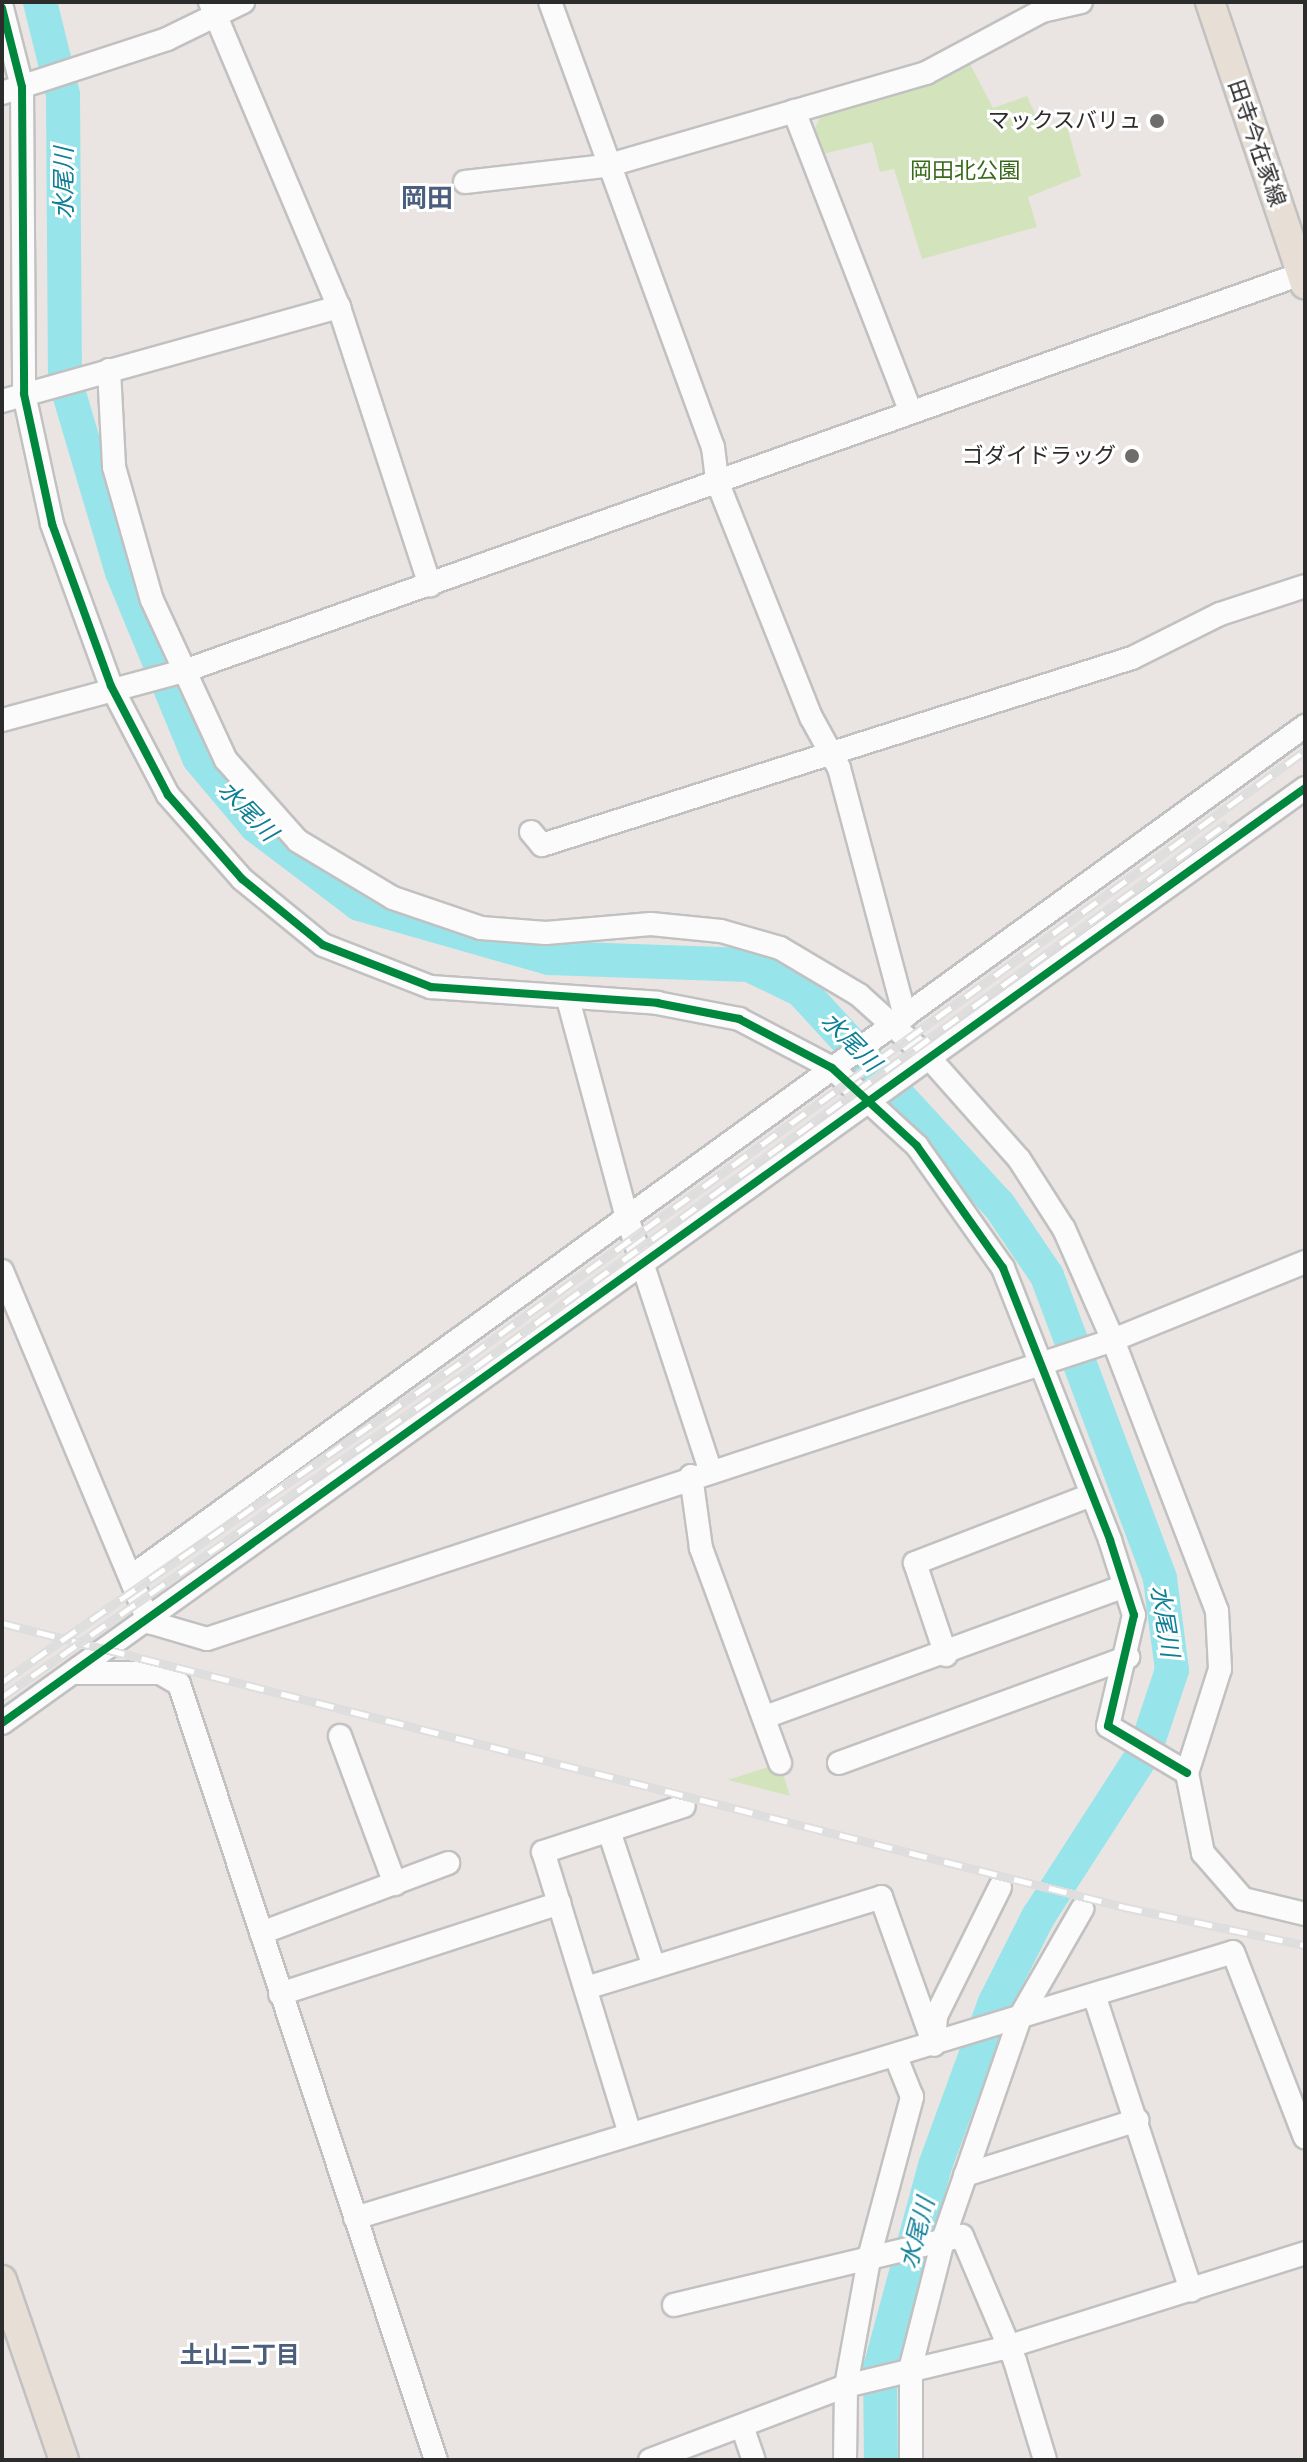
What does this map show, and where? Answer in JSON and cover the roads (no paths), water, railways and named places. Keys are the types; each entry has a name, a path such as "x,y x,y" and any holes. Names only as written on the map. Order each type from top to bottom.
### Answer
{"main road":[{"name":"田寺今在家線","path":"1210,2 1303,279"},
{"path":"2,2280 64,2460"}],"street":[{"path":"12,90 96,64 213,11 243,2"},
{"path":"550,2 606,166 713,447 717,481 828,751 839,768 898,1021"},
{"path":"465,182 606,166 926,73 1042,11 1081,2"},
{"path":"2,8 12,90 24,394 52,524 111,686 168,795 242,879 323,945 431,987 657,1003 739,1019 832,1068 869,1106 917,1146 957,1197 1003,1268 1134,1615 1128,1657 1108,1726 1187,1773"},
{"path":"213,11 339,307 430,585"},
{"path":"794,111 910,410"},
{"path":"2,720 111,686 187,670 910,410 1303,279"},
{"path":"2,401 339,307"},
{"path":"109,370 107,418 122,506 152,600 226,760 266,812 298,841 393,898 481,928 546,933 651,924 721,931 822,968 898,1021 1019,1159 1064,1229 1113,1340 1217,1611 1220,1669 1187,1773 1203,1853 1243,1899 1305,1914"},
{"path":"531,832 542,845 828,751 1132,658 1220,614 1305,586"},
{"path":"132,1576 1305,726"},
{"path":"2,1723 149,1622 932,1061 1305,788"},
{"path":"568,999 627,1217 646,1266 701,1474 701,1548 780,1763"},
{"path":"149,1622 207,1639 1113,1340 1305,1262"},
{"path":"2,1271 149,1622"},
{"path":"946,1655 915,1563 1091,1495"},
{"path":"765,1717 946,1655 1124,1586"},
{"path":"839,1763 1128,1657"},
{"path":"77,1673 160,1673 179,1684 436,2460"},
{"path":"340,1736 395,1884"},
{"path":"630,2134 543,1852 684,1806"},
{"path":"609,1831 654,1967"},
{"path":"261,1933 448,1863"},
{"path":"934,2045 936,2016 1000,1887"},
{"path":"586,1988 881,1897 934,2045"},
{"path":"280,1994 560,1903"},
{"path":"911,2460 911,2366 944,2237 1020,2017 1082,1909"},
{"path":"355,2218 896,2057 1233,1952 1305,2138"},
{"path":"1094,1995 1191,2290"},
{"path":"845,2460 846,2386 870,2254 912,2097 896,2057"},
{"path":"965,2175 1137,2120"},
{"path":"674,2305 870,2254 944,2237 962,2236 1045,2460"},
{"path":"650,2460 846,2386 911,2366 1004,2348 1305,2253"},
{"path":"742,2426 754,2460"}],"waterway":[{"name":"水尾川","path":"40,2 63,95 65,380 122,572 199,758 256,826 359,904 549,958 749,965 801,990 999,1205 1047,1276 1160,1579 1172,1670 1145,1751 1038,1917 995,2002 935,2166 880,2368 881,2460"}],"railway":[{"path":"2,1682 470,1356 1305,751"},
{"path":"2,1697 477,1366 1227,823"},
{"path":"2,1623 1124,1907 1305,1945"}],"place":[{"name":"マックスバリュ","path":"1157,121"},
{"name":"ゴダイドラッグ","path":"1132,456"}],"district":[{"name":"岡田","path":"427,198"},
{"name":"土山二丁目","path":"240,2355"}],"park label":[{"name":"岡田北公園","path":"965,171"}]}
